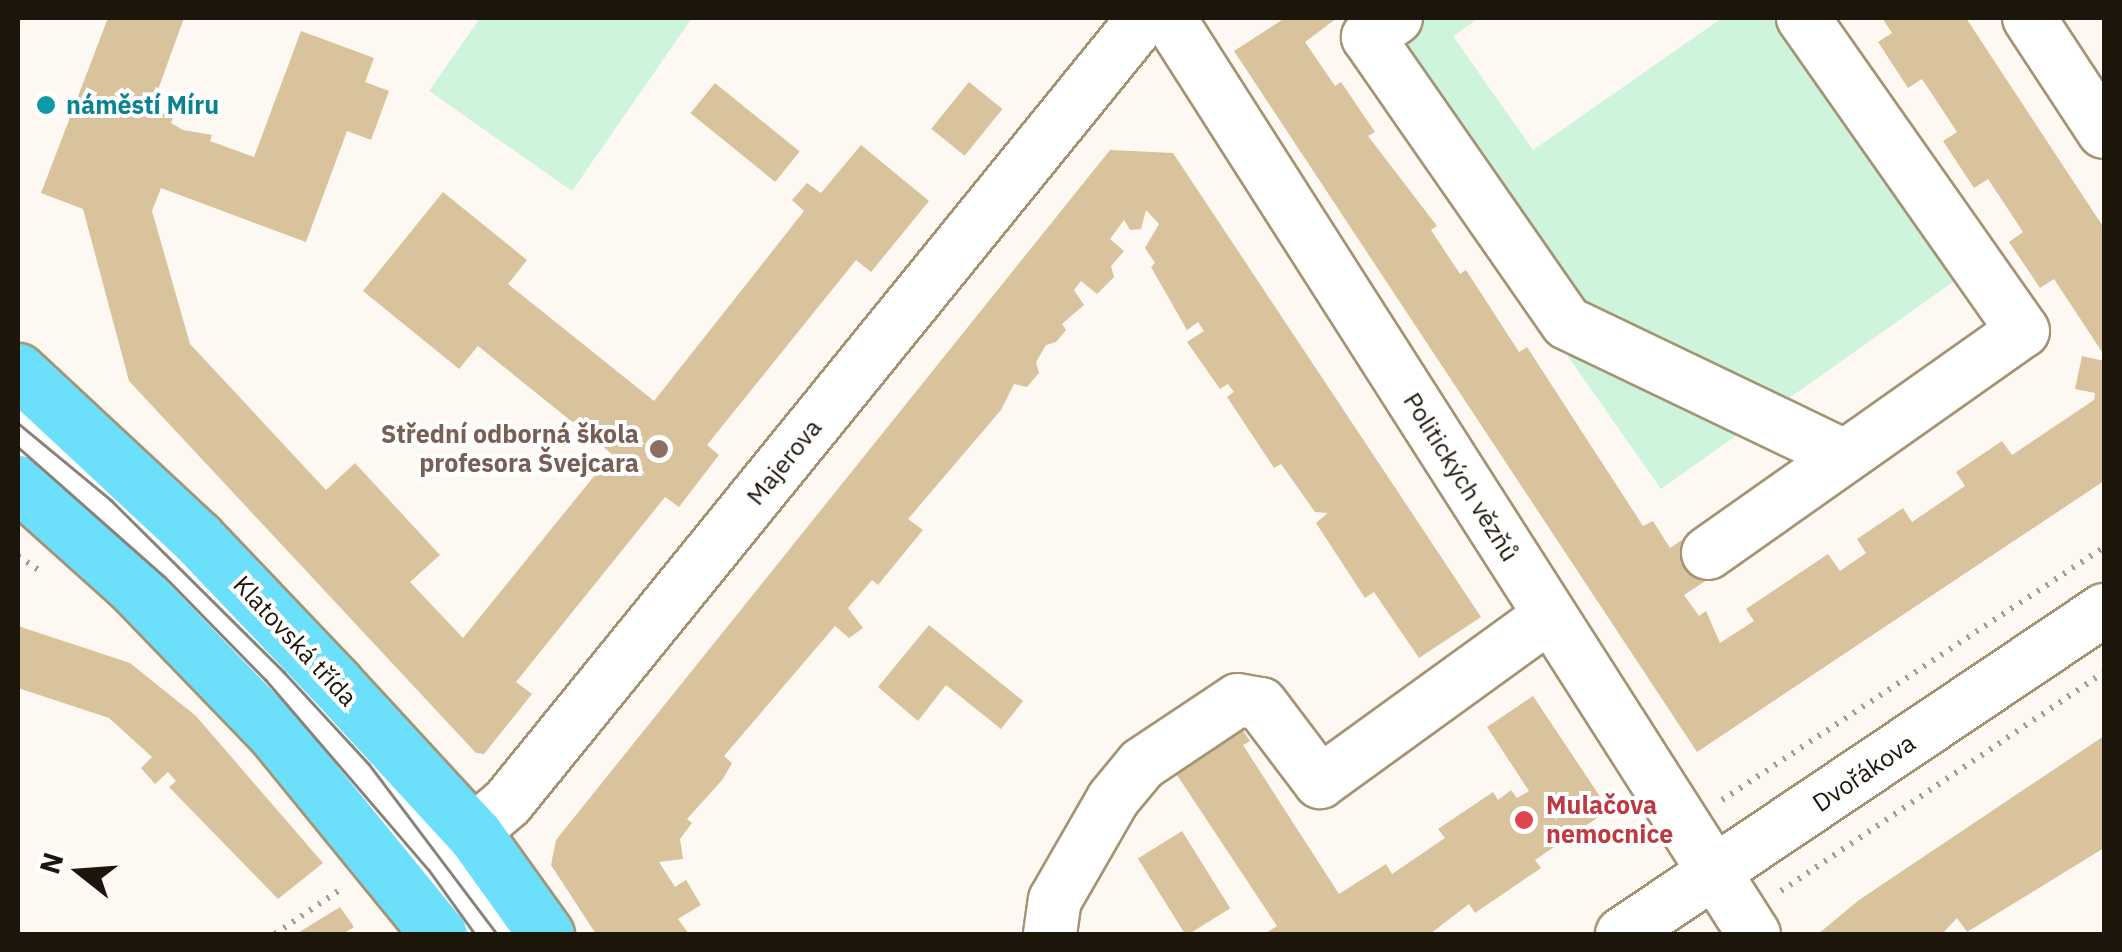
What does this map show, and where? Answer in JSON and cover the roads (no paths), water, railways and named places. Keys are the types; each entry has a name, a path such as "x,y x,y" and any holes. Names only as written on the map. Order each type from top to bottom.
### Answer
{"main road":[{"name":"Klatovská třída","path":"18,372 197,538 439,863 439,934"},
{"name":"Klatovská třída","path":"18,483 131,584 274,732 439,863 546,934"}],"street":[{"name":"Majerova","path":"439,863 1144,18"},
{"name":"Politických vězňů","path":"1169,18 1749,926"},
{"path":"1396,18 1368,37 1567,323 1845,456"},
{"path":"1708,552 2023,331 1803,18"},
{"path":"2029,18 2104,132"},
{"name":"Klatovská třída","path":"18,436 110,514 222,622 335,742 439,863 485,934"},
{"name":"Dvořákova","path":"1622,934 2104,610"},
{"path":"1050,934 1055,900 1114,799 1142,764 1238,700 1262,704 1320,782 1549,616"}],"tram line":[{"path":"18,423 111,500 284,672 369,764 497,934"},
{"path":"18,447 164,576 266,680 429,870 475,934"}],"place":[{"name":"náměstí Míru","path":"46,105"},
{"name":"Střední odborná škola profesora Švejcara","path":"659,449"},
{"name":"Mulačova nemocnice","path":"1524,820"}]}
